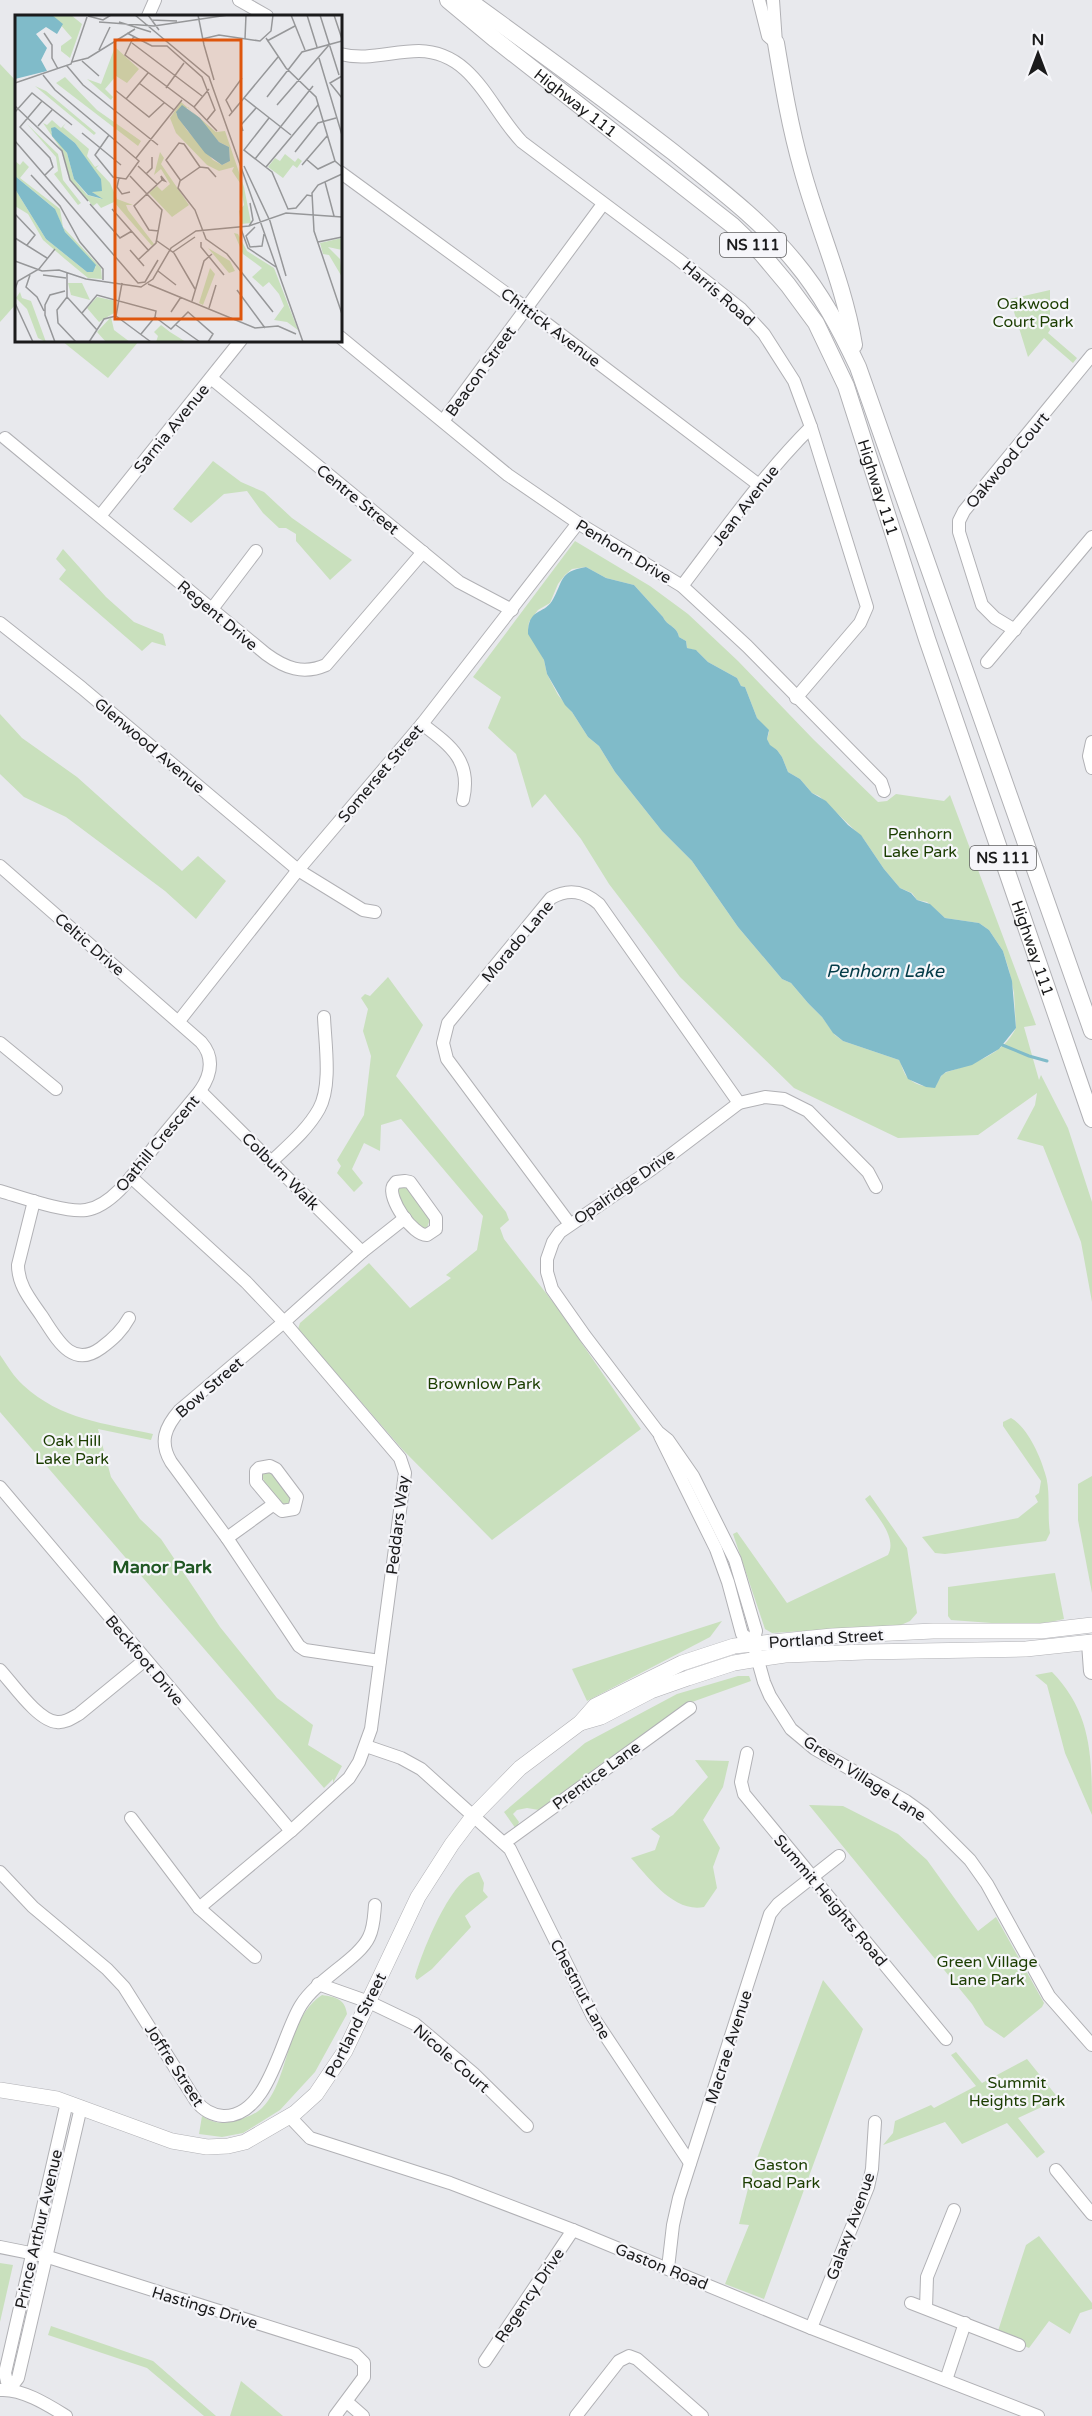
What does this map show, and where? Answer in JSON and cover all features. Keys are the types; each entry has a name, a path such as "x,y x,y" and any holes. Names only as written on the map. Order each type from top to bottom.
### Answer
{"highway":[{"path":"435,0 487,32"},
{"name":"Highway 111","path":"448,0 732,225 789,285 816,323 846,386 927,639 1092,1119"},
{"name":"Highway 111","path":"468,0 599,94 714,185 761,226 794,260 840,329 858,367 1092,1031"},
{"path":"487,0 599,94"},
{"path":"776,43 798,153 840,284 858,367"},
{"path":"1091,1642 1092,1671"}],"main road":[{"name":"Portland Street","path":"0,2090 74,2105 172,2141 207,2147 245,2142 290,2116 316,2094 345,2051 418,1897 441,1861 474,1815 520,1768 580,1723 601,1717 651,1691 756,1651 832,1636 933,1631 1041,1631 1090,1625"},
{"path":"1090,1625 1091,1642"},
{"name":"Portland Street","path":"756,1651 785,1655 1026,1649 1091,1642"}],"street":[{"path":"239,0 265,15"},
{"path":"759,0 768,36 776,43"},
{"path":"773,0 776,43"},
{"name":"Harris Road","path":"342,54 362,57 422,51 449,58 464,67 505,123 522,142 678,259 754,322 780,358 794,381 811,427 867,607 860,623 796,698"},
{"name":"Chittick Avenue","path":"342,173 526,308 759,485"},
{"name":"Beacon Street","path":"442,421 603,204"},
{"name":"Penhorn Drive","path":"342,339 508,475 578,523 682,586 747,646 881,782 884,791"},
{"name":"Sarnia Avenue","path":"100,516 239,342"},
{"name":"Oakwood Court","path":"1015,630 995,618 982,605 959,532 959,521 964,511 1092,355"},
{"name":"Centre Street","path":"211,378 459,582 512,610"},
{"name":"Jean Avenue","path":"682,586 759,485 785,453 811,427"},
{"name":"Regent Drive","path":"4,438 276,662 294,670 314,670 326,665 423,552"},
{"name":"Somerset Street","path":"179,1021 298,870 422,724 578,523"},
{"path":"987,662 1092,537"},
{"path":"212,609 256,551"},
{"name":"Glenwood Avenue","path":"0,623 82,688 298,870 363,910 375,912"},
{"path":"422,724 439,737 461,760 465,769 463,800"},
{"path":"1092,742 1089,756 1092,768"},
{"name":"Celtic Drive","path":"0,866 179,1021"},
{"name":"Morado Lane","path":"569,1223 447,1059 443,1043 448,1023 551,898 562,893 582,893 599,904 738,1103"},
{"path":"272,1161 313,1118 324,1096 324,1017"},
{"name":"Oathill Crescent","path":"0,1191 34,1202 79,1210 86,1210 106,1202 132,1177 208,1080 210,1070 208,1050 179,1021"},
{"path":"0,1043 56,1089"},
{"name":"Colburn Walk","path":"200,1091 362,1252"},
{"name":"Opalridge Drive","path":"756,1651 756,1631 735,1560 693,1476 668,1440 658,1432 585,1336 552,1289 547,1272 549,1253 556,1236 569,1223 652,1169 738,1103 765,1097 784,1100 808,1111 826,1126 868,1172 876,1187"},
{"name":"Peddars Way","path":"132,1177 246,1282 284,1322 400,1458 405,1473 371,1730 366,1746 349,1778 291,1832 199,1908"},
{"path":"396,1182 410,1182 436,1218 436,1229 423,1235 417,1232 405,1218 390,1190 396,1182"},
{"path":"34,1202 18,1265 18,1274 24,1291 57,1338 68,1350 85,1356 93,1354 114,1338 129,1318"},
{"name":"Bow Street","path":"380,1661 305,1650 299,1646 227,1538 171,1462 166,1453 164,1439 167,1427 180,1410 362,1252 405,1218"},
{"name":"Beckfoot Drive","path":"0,1487 291,1832"},
{"path":"227,1538 274,1504"},
{"name":"Green Village Lane","path":"756,1651 770,1696 791,1729 815,1749 906,1801 924,1814 970,1860 987,1884 1049,1996 1092,2044"},
{"path":"0,1670 41,1715 58,1722 68,1721 80,1714 145,1660"},
{"name":"Prentice Lane","path":"504,1843 690,1708"},
{"name":"Chestnut Lane","path":"366,1746 393,1754 421,1769 504,1843 516,1858 593,2017 690,2163"},
{"name":"Summit Heights Road","path":"747,1753 741,1782 744,1794 946,2039"},
{"path":"131,1818 199,1908 255,1957"},
{"name":"Macrae Avenue","path":"668,2268 673,2225 690,2163 770,1914 778,1904 839,1856"},
{"name":"Joffre Street","path":"0,1872 33,1907 107,1969 124,1987 196,2101 209,2113 230,2115 241,2112 258,2100 291,2023 301,2004 318,1984"},
{"path":"369,2002 318,1984 368,1939 375,1905"},
{"name":"Nicole Court","path":"369,2002 415,2024 473,2073 527,2126"},
{"name":"Prince Arthur Avenue","path":"4,2390 5,2373 32,2254 74,2105"},
{"name":"Prince Arthur Avenue","path":"4,2390 18,2378 45,2256 74,2105"},
{"name":"Gaston Road","path":"290,2116 300,2130 317,2141 450,2184 573,2230 811,2328 1038,2416"},
{"name":"Galaxy Avenue","path":"811,2328 868,2187 872,2169 875,2122"},
{"path":"1056,2170 1092,2214"},
{"path":"926,2308 927,2277 954,2210"},
{"name":"Regency Drive","path":"485,2361 573,2230"},
{"name":"Hastings Drive","path":"0,2247 45,2256 355,2354 364,2363 365,2373 347,2402"},
{"path":"911,2303 1018,2345"},
{"path":"946,2380 965,2323"},
{"path":"576,2416 619,2361 629,2356 637,2359 702,2416"},
{"path":"4,2390 48,2405 66,2416"},
{"path":"335,2416 347,2402 363,2416"}],"green space":[{"path":"0,64 15,80 15,305 0,322"},
{"name":"Oakwood Court Park","path":"1050,290 1050,330 1048,333 1077,358 1073,363 1044,338 1028,357 1010,299"},
{"path":"63,342 138,342 108,378"},
{"path":"213,461 241,482 264,492 292,518 352,560 330,580 296,541 296,534 286,528 279,528 263,513 247,491 224,494 191,523 173,509"},
{"name":"Penhorn Lake Park","path":"575,541 650,586 688,614 878,802 887,801 896,794 944,801 950,795 1036,1025 1024,1027 1039,1080 1041,1075 1068,1128 1092,1202 1092,1302 1081,1242 1043,1146 1017,1139 1035,1105 1037,1093 978,1135 898,1138 794,1088 680,977 609,884 581,839 545,794 532,808 516,754 488,728 501,697 473,677","holes":["586,567 606,578 634,585 676,630 679,637 686,641 687,648 697,651 708,662 737,678 741,686 745,687 757,718 769,732 767,739 770,746 782,757 788,772 800,779 812,793 819,796 863,838 900,888 912,893 917,900 927,902 945,918 979,923 989,930 1003,951 1009,970 1014,993 1016,1028 995,1052 945,1073 936,1086 914,1083 907,1077 899,1060 843,1041 835,1035 822,1017 791,983 782,979 738,927 692,861 662,831 558,695 547,674 544,660 528,630 529,622 538,610 550,603 558,584 572,569"]},
{"path":"63,549 106,597 134,622 163,634 166,646 152,642 142,651 59,579 66,570 56,559"},
{"path":"0,714 22,738 77,777 182,871 198,856 226,881 196,919 165,891 66,817 24,797 0,774"},
{"name":"Brownlow Park","path":"388,977 423,1025 396,1076 506,1212 509,1220 500,1228 504,1239 556,1306 641,1429 492,1540 402,1449 298,1329 300,1323 369,1263 410,1308 451,1278 446,1275 477,1250 483,1216 401,1119 381,1125 380,1151 364,1143 352,1169 363,1183 354,1192 337,1173 341,1166 337,1160 364,1115 371,1056 363,1031 368,1009 361,998 365,994 370,996"},
{"path":"406,1187 430,1219 427,1228 420,1228 400,1202 398,1189"},
{"name":"Oak Hill Lake Park","path":"0,1355 20,1382 52,1406 100,1423 153,1434 151,1440 98,1429 111,1477 140,1519 161,1539 220,1627 277,1698 313,1725 308,1745 342,1766 333,1783 333,1779 324,1788 0,1412"},
{"path":"1011,1418 1017,1422 1032,1442 1045,1473 1048,1487 1050,1533 1046,1541 945,1554 935,1553 922,1537 1018,1518 1038,1502 1035,1496 1039,1493 1041,1481 1003,1426 1003,1422"},
{"path":"265,1471 275,1474 295,1500 287,1507 268,1489 262,1475"},
{"path":"1092,1476 1092,1593 1078,1520 1078,1484"},
{"path":"870,1495 907,1548 917,1613 910,1621 901,1625 772,1633 765,1629 733,1534 737,1532 787,1603 888,1555 890,1541 888,1533 865,1499"},
{"path":"1055,1573 1064,1619 1036,1624 1008,1624 951,1620 948,1616 948,1587"},
{"path":"722,1621 710,1637 587,1701 572,1669"},
{"path":"1052,1672 1075,1703 1087,1737 1090,1755 1092,1815 1065,1753 1047,1685 1035,1675"},
{"path":"738,1676 749,1676 751,1681 692,1702 601,1764 539,1810 527,1808 517,1810 513,1814 519,1822 516,1829 504,1812 585,1743 677,1694"},
{"path":"695,1760 729,1761 723,1787 703,1820 720,1848 713,1867 717,1888 704,1907 682,1905 672,1899 654,1884 631,1858 655,1850 660,1836 651,1829 673,1815 708,1777"},
{"name":"Green Village Lane Park","path":"809,1805 843,1806 898,1834 927,1860 978,1931 996,1917 1044,2003 1042,2007 1004,2038 985,2025 972,2004"},
{"path":"479,1872 484,1883 483,1891 488,1897 465,1916 471,1927 432,1969 417,1980 415,1977 424,1950 449,1900 469,1876"},
{"name":"Gaston Road Park","path":"823,1980 863,2029 764,2299 725,2284 749,2225 739,2224 753,2169"},
{"path":"322,1995 342,2002 347,2014 315,2072 280,2110 243,2133 222,2137 199,2134 202,2116 221,2123 229,2122 256,2113 262,2108 278,2082 301,2019"},
{"name":"Summit Heights Park","path":"956,2052 982,2083 1027,2059 1059,2099 1018,2118 1045,2152 1037,2158 1007,2123 962,2144 945,2122 883,2145 893,2133 895,2121 931,2105 934,2108 976,2086 951,2055"},
{"path":"1039,2236 1092,2303 1092,2309 1080,2313 1070,2334 1049,2321 1029,2348 997,2334 1026,2245"},
{"path":"0,2263 13,2265 0,2322"},
{"path":"51,2326 153,2361 216,2416 204,2416 147,2368 48,2335"},
{"path":"241,2381 283,2416 230,2416"}],"water":[{"name":"Penhorn Lake","path":"586,567 606,578 634,585 676,630 679,637 686,641 687,648 696,650 708,662 737,678 741,686 745,687 757,718 769,730 767,739 782,757 788,772 800,779 812,793 826,801 848,825 861,835 900,888 911,893 917,900 930,904 945,918 979,923 989,930 1003,951 1012,981 1016,1028 999,1049 972,1065 946,1072 941,1076 935,1088 926,1087 908,1079 899,1060 843,1041 833,1033 822,1017 791,983 782,979 738,927 692,861 662,831 615,772 599,746 588,737 565,705 547,674 544,660 528,634 530,620 552,601 566,575"}],"waterway":[{"path":"1000,1044 1047,1061"}],"district":[{"name":"Manor Park","path":"162,1567"}]}
